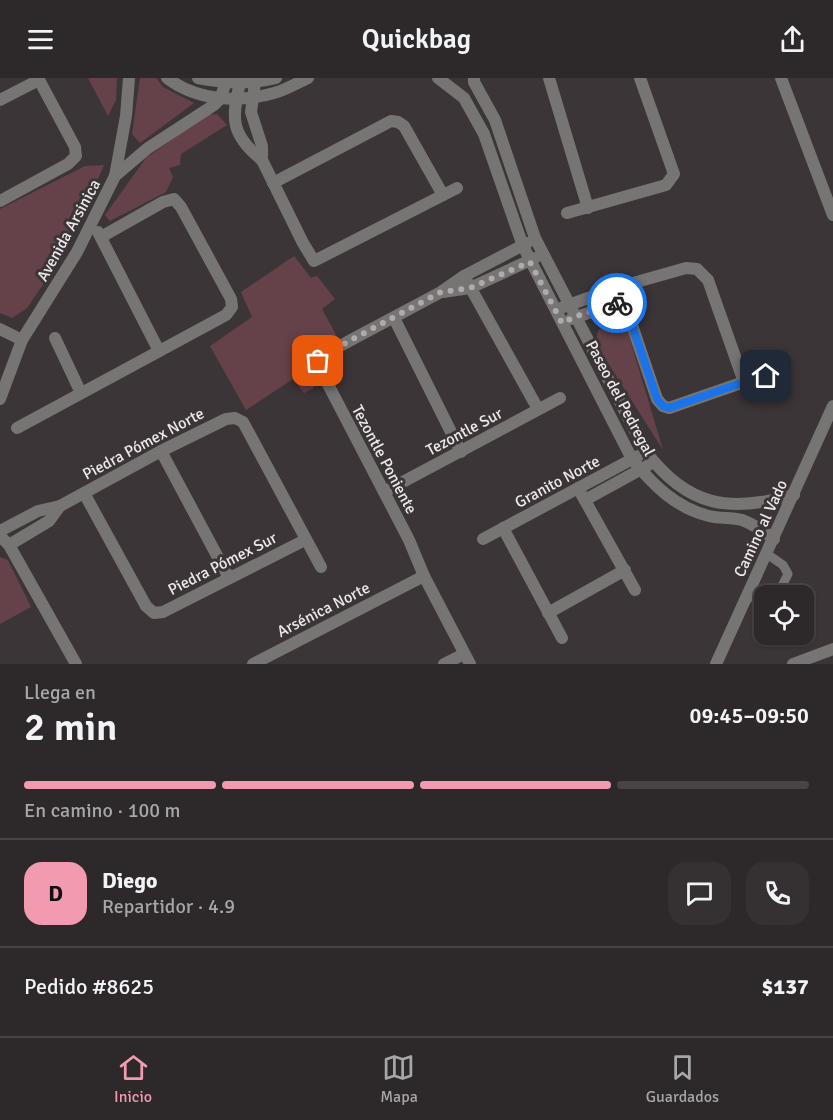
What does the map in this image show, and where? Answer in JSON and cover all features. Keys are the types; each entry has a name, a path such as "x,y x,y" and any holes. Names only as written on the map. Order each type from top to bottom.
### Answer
{"street":[{"path":"115,176 126,116 129,78"},
{"path":"167,78 192,92 220,99 253,98 276,93 308,78"},
{"path":"198,78 255,83 276,78"},
{"name":"Paseo del Pedregal","path":"438,78 464,98 484,134 530,262 632,459 666,495 684,507 710,516 741,520 756,526 774,539"},
{"path":"549,78 588,208"},
{"path":"567,213 666,185 674,174 640,78"},
{"path":"781,78 833,215"},
{"path":"0,100 38,79 75,147 76,156 68,164 0,201"},
{"path":"464,98 472,79"},
{"name":"Paseo del Pedregal","path":"472,79 495,120 543,253 646,452 654,463 675,484 692,495 713,501 740,505 767,502 794,495"},
{"path":"220,99 226,82"},
{"path":"240,82 233,114 234,124 250,150 262,160 314,261 457,188"},
{"path":"255,83 251,112 262,146 262,160"},
{"name":"Avenida Arsinica","path":"0,399 22,340 77,252 115,176 148,148 220,99"},
{"path":"273,183 391,122 398,122 404,126 443,195"},
{"path":"505,194 518,188"},
{"path":"17,428 226,315 232,307 231,299 181,207 174,199 163,202 101,237"},
{"path":"93,222 159,351"},
{"path":"461,452 394,318 441,292 464,276 536,238"},
{"path":"441,292 470,288 530,262 543,253"},
{"path":"556,310 620,287 686,268 697,269 708,280 744,382"},
{"path":"464,276 538,410"},
{"path":"620,287 657,399 663,406 669,408 766,376"},
{"path":"562,323 624,301"},
{"name":"Tezontle Poniente","path":"394,318 322,356 318,361 318,367 409,540 424,576 467,659"},
{"path":"0,329 22,340"},
{"path":"55,338 81,393"},
{"name":"Tezontle Sur","path":"384,492 560,398"},
{"name":"Camino al Vado","path":"716,664 833,406"},
{"name":"Piedra Pómex Norte","path":"3,537 49,520 60,506 161,451 226,419 235,418 243,422 305,540"},
{"path":"161,451 229,578"},
{"name":"Granito Norte","path":"483,539 646,452"},
{"path":"585,500 654,463"},
{"path":"578,488 635,590"},
{"name":"Piedra Pómex Sur","path":"84,493 146,606 154,613 163,612 305,540"},
{"path":"503,528 562,638"},
{"path":"3,537 76,664"},
{"path":"305,540 321,567"},
{"path":"548,613 625,570"},
{"name":"Arsénica Norte","path":"253,664 424,576"},
{"path":"793,664 827,656"},
{"path":"444,664 467,659"}],"lane":[{"path":"766,554 783,565 788,574 784,585"},
{"path":"747,596 754,598"}],"shaded area":[{"path":"88,78 117,78 116,100 108,116"},
{"path":"140,78 156,78 163,87 194,103 140,143 132,134"},
{"path":"217,114 227,125 181,154 180,165 169,168 173,177 166,192 110,221 105,215 146,158 206,115"},
{"path":"104,165 67,249 27,308 12,318 0,313 0,209 85,166"},
{"path":"294,256 311,278 317,276 335,299 322,309 339,340 304,363 314,388 304,393 293,379 246,410 210,346 252,317 241,292"},
{"path":"618,320 626,326 663,450 596,344 598,330"},
{"path":"0,557 8,560 31,607 0,624"}],"way so far":[{"path":"318,361 322,356 441,292 470,288 530,262 562,323 617,303"}],"route":[{"path":"617,303 624,301 657,399 663,406 669,408 766,376"}]}
